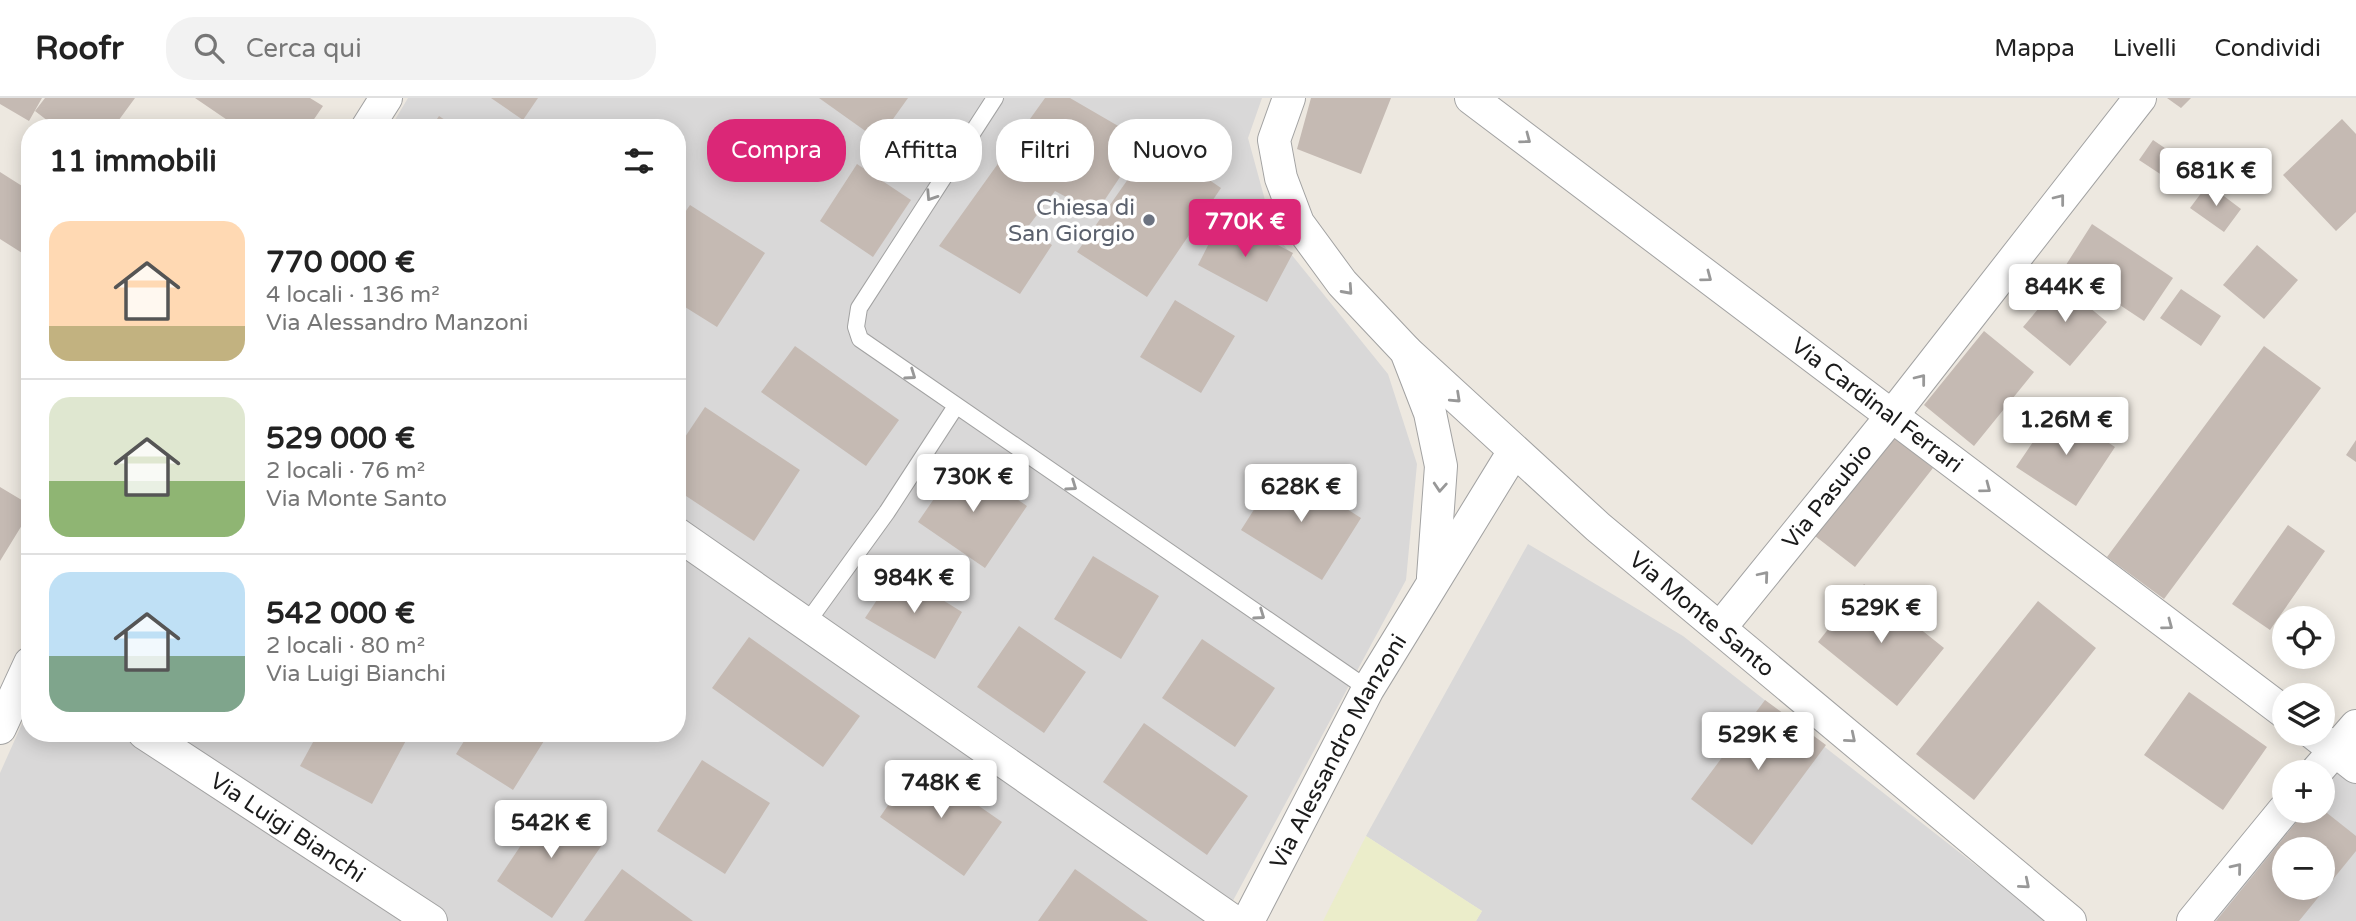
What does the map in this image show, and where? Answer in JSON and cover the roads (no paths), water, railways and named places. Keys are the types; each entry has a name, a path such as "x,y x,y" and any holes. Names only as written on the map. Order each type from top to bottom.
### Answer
{"street":[{"path":"373,119 386,98"},
{"name":"Via Alessandro Manzoni","path":"1289,98 1274,140 1281,178 1298,223 1342,283 1406,351 1430,413 1441,466 1432,582"},
{"name":"Via Cardinal Ferrari","path":"1471,98 2272,703"},
{"name":"Via Pasubio","path":"1720,628 1891,417 2140,98"},
{"name":"Via Monte Santo","path":"1406,351 1598,527 2070,921"},
{"name":"Via Alessandro Manzoni","path":"1248,921 1368,689 1514,451"},
{"path":"686,540 1233,921"},
{"path":"0,728 21,682"},
{"path":"2330,755 2356,726"},
{"name":"Via Luigi Bianchi","path":"158,742 431,921"},
{"path":"2193,921 2273,823"}],"lane":[{"path":"995,98 859,308 856,318 860,339 1368,689"},
{"path":"806,624 887,512 956,406"}],"place":[{"name":"Chiesa di San Giorgio","path":"1149,220"}]}
